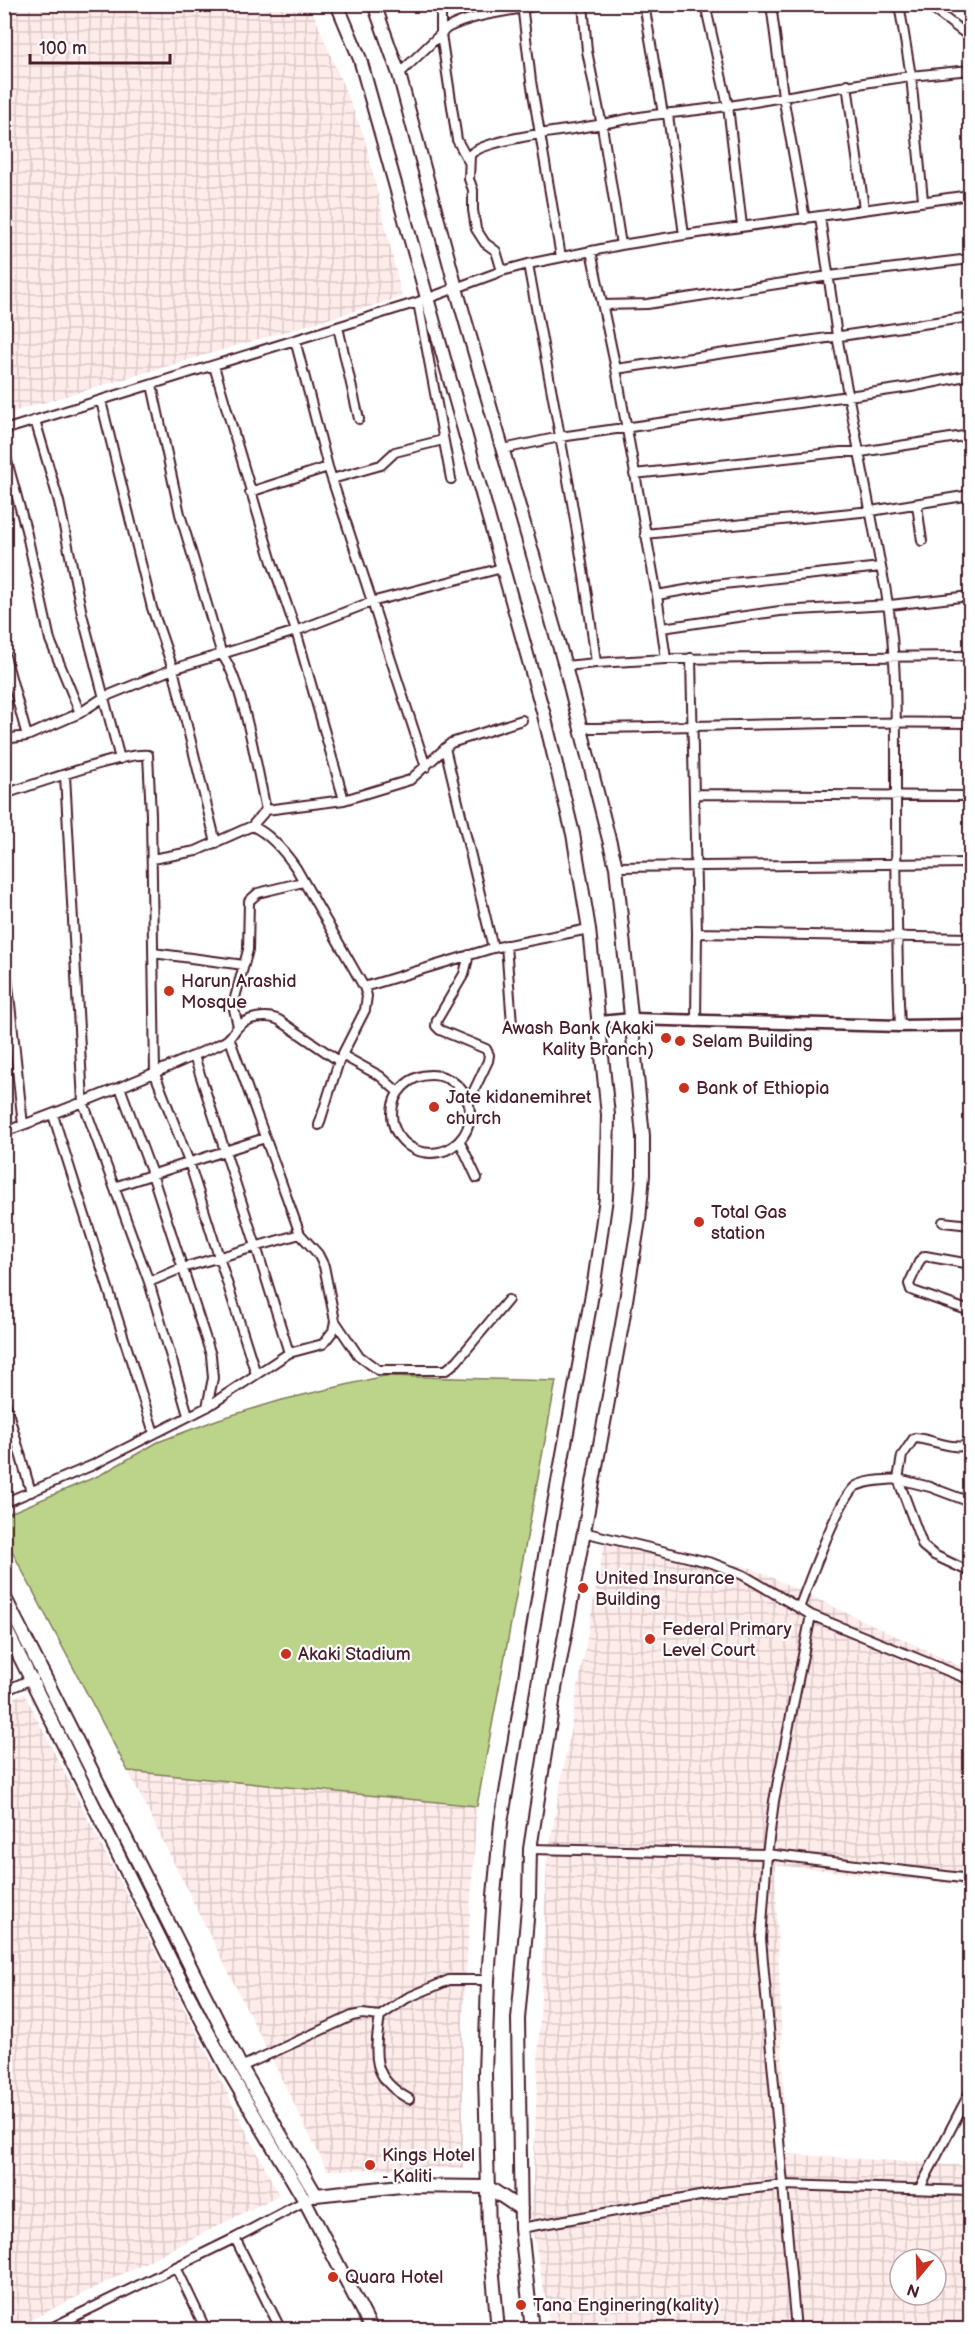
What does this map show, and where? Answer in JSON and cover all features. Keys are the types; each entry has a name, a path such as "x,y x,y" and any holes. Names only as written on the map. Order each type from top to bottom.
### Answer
{"main road":[{"path":"337,4 360,59 423,300 544,715 573,834 589,929 608,1115 606,1198 594,1283 550,1526 501,1823 488,1980 485,2074 491,2253 498,2330"},
{"path":"374,4 399,74 456,288 583,728 616,867 643,1136 643,1175 639,1220 622,1325 582,1532 530,1849 529,1897 518,2019 521,2228 532,2330"},
{"path":"4,1596 241,2067 311,2198 372,2330"},
{"path":"4,1625 229,2072 311,2198"},
{"path":"311,2198 401,2186 488,2187 521,2209"}],"street":[{"path":"441,4 441,34 457,140 468,162 476,229 485,243 496,251 502,271"},
{"path":"399,74 454,24 499,12 545,4"},
{"path":"583,4 587,51 602,126 621,245"},
{"path":"644,4 666,114 684,235"},
{"path":"705,4 728,106 742,226"},
{"path":"771,4 783,96 805,219"},
{"path":"899,4 911,76 923,200"},
{"path":"926,4 970,37"},
{"path":"522,7 540,134 561,256"},
{"path":"468,162 470,155 478,147 540,134 728,106 847,84 970,70"},
{"path":"847,84 864,209"},
{"path":"4,430 338,327 528,264 561,256 684,235 970,195"},
{"path":"820,217 837,336 861,452 880,567 890,605 895,656 896,937 900,1026"},
{"path":"591,251 616,369 657,595 666,659"},
{"path":"603,305 664,302 829,276 970,258"},
{"path":"528,264 590,610 596,663"},
{"path":"423,300 443,440 452,479"},
{"path":"616,369 970,317"},
{"path":"338,327 359,419"},
{"path":"295,340 328,467 426,767"},
{"path":"214,366 250,492 296,631 344,800"},
{"path":"503,448 560,437 911,387 970,375"},
{"path":"152,385 180,514 222,655 228,662 237,690 266,810"},
{"path":"101,401 152,608 173,669 216,843"},
{"path":"35,420 59,502 82,614 120,759"},
{"path":"634,474 861,452 970,435"},
{"path":"332,479 381,465 395,452 443,440"},
{"path":"4,450 26,530 50,640 80,713"},
{"path":"250,492 328,467"},
{"path":"645,534 871,511 970,495"},
{"path":"917,505 922,541"},
{"path":"657,595 714,585 880,567"},
{"path":"4,739 27,736 80,713 104,697 173,669 296,631 371,602 502,568"},
{"path":"662,628 780,612 890,605 970,596"},
{"path":"4,652 27,736"},
{"path":"565,666 691,658 970,656"},
{"path":"691,658 697,933 696,1022"},
{"path":"152,859 196,851 216,843 252,826 266,810 344,800 410,780 445,748 460,739 522,720"},
{"path":"583,728 694,728 896,721 970,723"},
{"path":"445,748 493,948"},
{"path":"4,794 120,759 142,754 148,755 150,759 155,1074 189,1162 221,1257 256,1374"},
{"path":"65,775 83,1102 148,1281 188,1415"},
{"path":"694,794 970,796"},
{"path":"252,826 269,837 289,858 364,987 367,996 365,1010 340,1058 319,1125"},
{"path":"616,867 970,864"},
{"path":"238,1026 234,1012 234,995 248,950 249,901 253,896 303,882"},
{"path":"364,987 493,948 589,929"},
{"path":"697,933 970,938"},
{"path":"506,945 512,1024"},
{"path":"4,948 23,1125"},
{"path":"153,953 244,965"},
{"path":"469,955 464,974 437,1020 436,1026 440,1030 486,1049 489,1055 469,1101"},
{"path":"4,1132 155,1074 230,1040 238,1026 256,1018 273,1016 340,1058 380,1076 398,1092"},
{"path":"600,1022 632,1019 900,1026 970,1025"},
{"path":"4,1503 93,1465 207,1407 288,1353 323,1344 333,1332 335,1321 324,1266 318,1254 300,1234 230,1040"},
{"path":"194,1056 288,1353"},
{"path":"436,1075 450,1079 462,1089 469,1101 471,1116 468,1130 460,1142 448,1150 434,1154 420,1152 407,1145 397,1134 392,1120 393,1106 398,1092 408,1082 422,1076 436,1075"},
{"path":"120,1087 152,1174 211,1355 213,1378 207,1407"},
{"path":"53,1115 154,1433"},
{"path":"114,1187 265,1138"},
{"path":"460,1142 477,1178"},
{"path":"943,1222 970,1225"},
{"path":"148,1281 182,1268 300,1234"},
{"path":"970,1264 924,1256 909,1284 911,1290 970,1311"},
{"path":"335,1321 358,1355 378,1370 446,1370 508,1300"},
{"path":"4,1398 31,1492"},
{"path":"970,1442 968,1446 961,1448 923,1438 914,1438 902,1456 898,1479 923,1546 934,1555 970,1572"},
{"path":"798,1608 844,1500 857,1486 898,1479 930,1487 970,1502"},
{"path":"582,1532 684,1554 712,1563 743,1575 811,1615 970,1680"},
{"path":"796,2330 761,1957 766,1854 774,1801 811,1615"},
{"path":"4,1691 44,1674"},
{"path":"530,1849 766,1854 970,1879"},
{"path":"241,2067 352,2016 362,2014 380,2016 407,1998 449,1980 488,1980"},
{"path":"380,2016 377,2062 382,2078 394,2091 409,2099"},
{"path":"920,2188 970,2092"},
{"path":"521,2228 722,2192 784,2185 970,2191"},
{"path":"47,2330 60,2327 311,2198"},
{"path":"235,2238 281,2330"},
{"path":"176,2267 207,2330"}],"shaded area":[{"path":"5,4 310,5 364,136 402,297 5,414"},
{"path":"604,1543 752,1568 970,1671 970,1886 775,1865 786,2154 970,2166 970,2329 551,2330 531,2221 547,1860"},
{"path":"24,1693 279,2195 13,2329 5,2330 4,1702"},
{"path":"128,1771 477,1806 463,2019 463,2168 327,2170"}],"green space":[{"name":"Akaki Stadium","path":"384,1376 556,1381 477,1806 128,1771 5,1538 5,1515 100,1475 158,1442 219,1419 282,1400"}],"place":[{"name":"Harun Arashid Mosque","path":"169,991"},
{"name":"Awash Bank (Akaki Kality Branch)","path":"666,1038"},
{"name":"Selam Building","path":"680,1041"},
{"name":"Bank of Ethiopia","path":"684,1088"},
{"name":"Jate kidanemihret church","path":"434,1107"},
{"name":"Total Gas station","path":"699,1222"},
{"name":"United Insurance Building","path":"583,1588"},
{"name":"Federal Primary Level Court","path":"650,1639"},
{"name":"Akaki Stadium","path":"286,1654"},
{"name":"Kings Hotel - Kaliti","path":"370,2165"},
{"name":"Quara Hotel","path":"333,2277"},
{"name":"Tana Enginering(kality)","path":"521,2305"}]}
